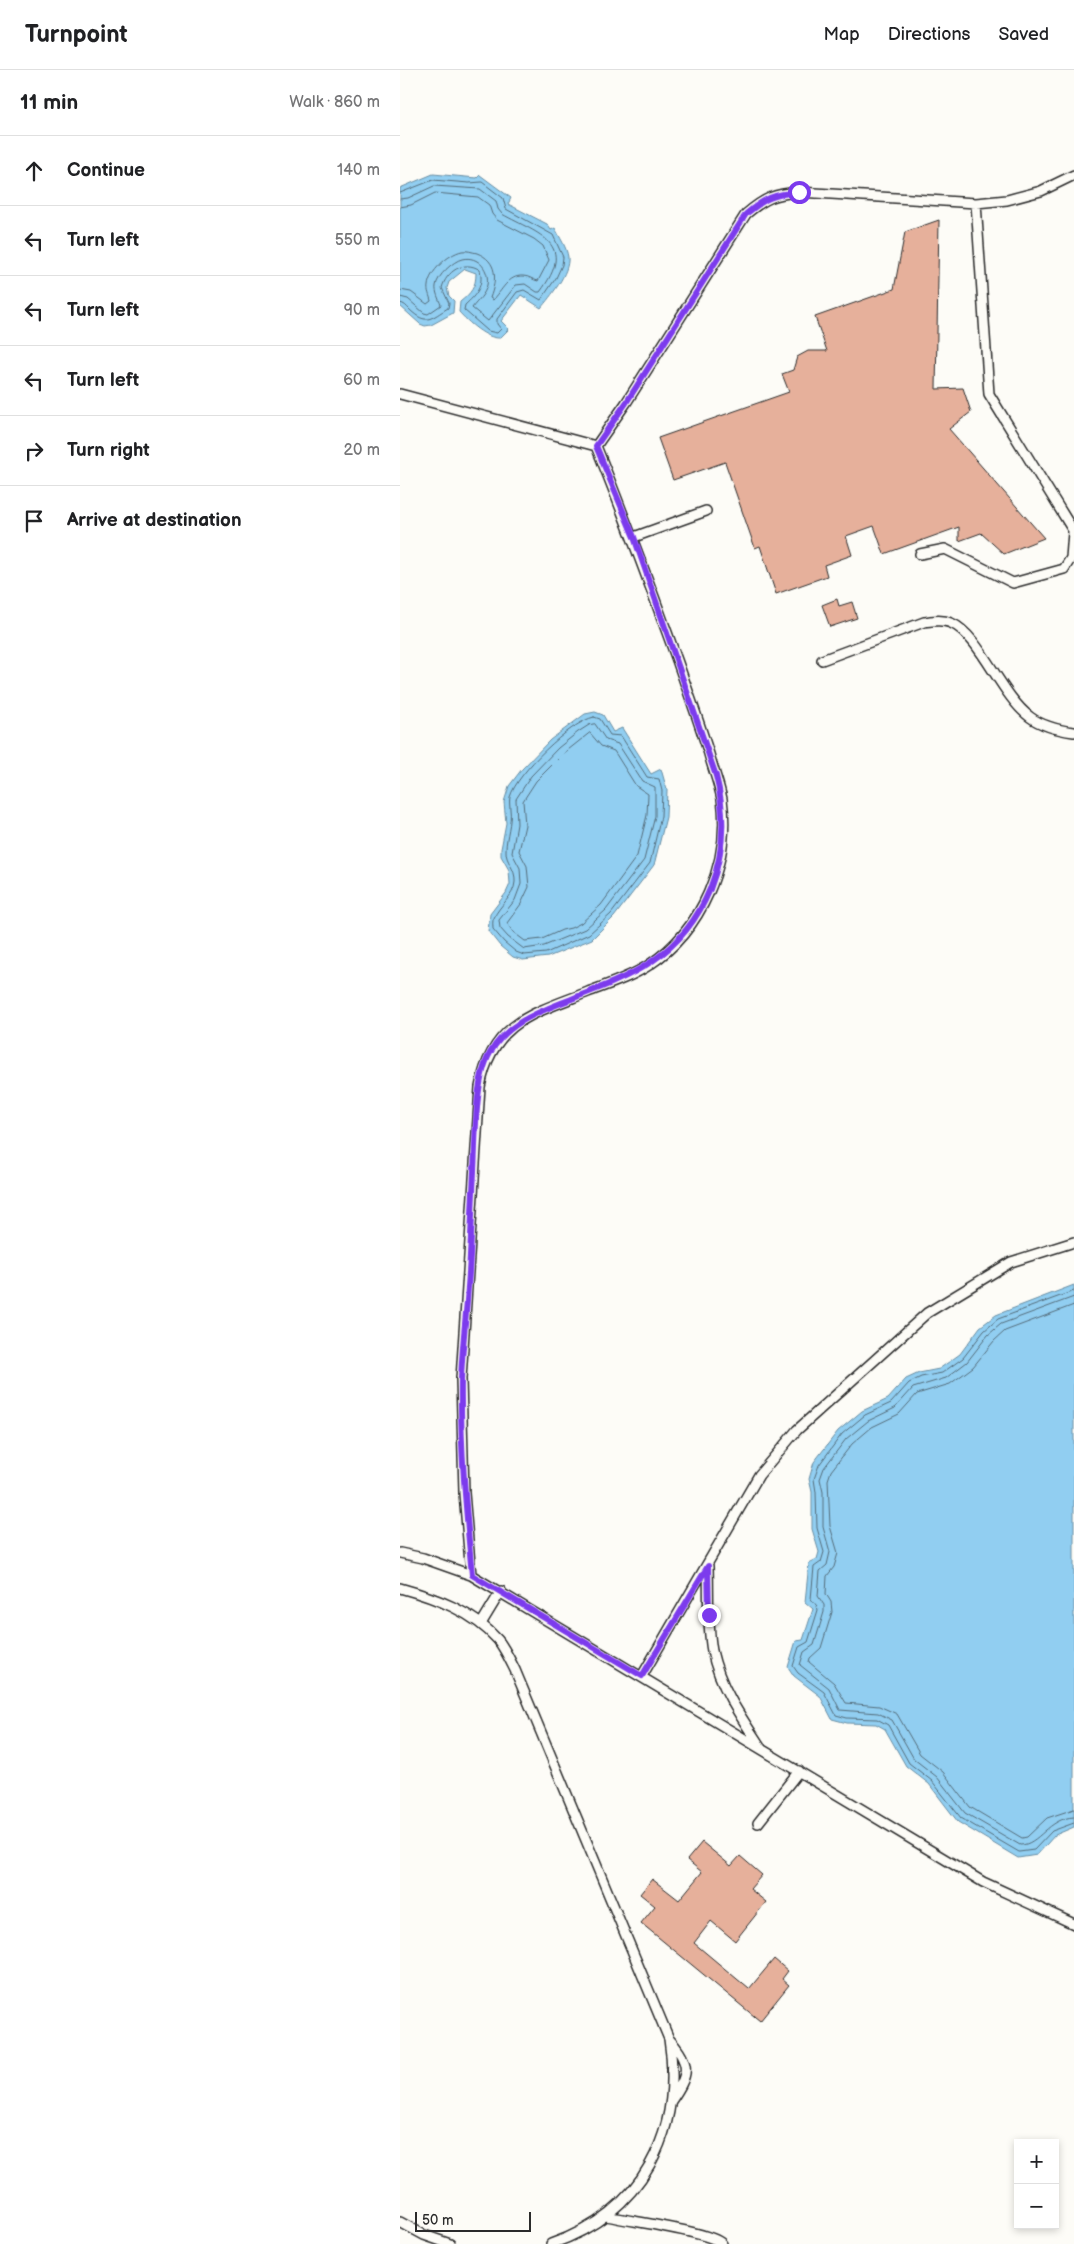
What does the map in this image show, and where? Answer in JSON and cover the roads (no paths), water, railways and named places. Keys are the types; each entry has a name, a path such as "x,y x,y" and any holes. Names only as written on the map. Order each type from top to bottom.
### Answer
{"lane":[{"path":"596,446 626,403 746,214 764,199 780,194 799,192 976,203 1007,200 1041,191 1074,175"},
{"path":"920,554 945,549 1012,583 1064,569 1071,558 1074,532 989,394 976,203"},
{"path":"400,394 596,446"},
{"path":"472,1575 464,1493 461,1379 480,1087 484,1066 502,1036 530,1015 627,977 664,953 684,935 699,912 716,873 720,856 723,815 722,798 716,776 634,537 596,446"},
{"path":"634,537 706,511"},
{"path":"822,660 924,622 937,620 949,622 962,630 1016,703 1031,717 1052,728 1074,732"},
{"path":"642,1676 708,1566 759,1475 797,1430 927,1313 1011,1262 1074,1242"},
{"path":"400,1553 423,1558 472,1575 983,1882 1074,1924"},
{"path":"708,1566 709,1615 715,1659 732,1706 761,1749"},
{"path":"400,1588 428,1596 460,1610 481,1624 499,1642 515,1670 669,2038 673,2062 671,2102 656,2155 643,2178 607,2216 581,2232 551,2244"},
{"path":"481,1624 501,1591"},
{"path":"758,1823 799,1771"},
{"path":"669,2038 681,2052 686,2072 684,2082 671,2102"},
{"path":"607,2216 705,2235 722,2244"},
{"path":"400,2222 424,2235 450,2244"}],"water":[{"path":"433,174 477,178 480,175 511,198 508,204 547,224 551,230 555,228 563,242 568,263 559,284 541,308 521,295 501,321 509,329 500,338 483,333 459,312 460,302 472,289 476,278 476,273 465,269 449,282 447,288 449,296 454,301 453,313 431,325 425,326 420,324 400,306 400,188"},
{"path":"595,712 603,715 613,732 622,728 651,774 661,769 667,790 666,817 654,865 614,917 592,939 548,957 523,960 513,957 500,946 488,931 490,914 506,893 510,884 509,870 501,856 506,823 504,802 509,786 522,769 550,740 585,714"},
{"path":"1074,1285 1074,1827 1055,1835 1037,1855 1018,1858 958,1822 929,1784 906,1766 885,1729 876,1724 847,1723 832,1719 820,1696 794,1676 788,1667 796,1641 803,1640 813,1609 805,1602 809,1563 817,1559 819,1552 812,1529 812,1492 809,1479 814,1462 838,1431 862,1411 888,1399 906,1379 919,1373 939,1369 960,1354 980,1327 996,1315"}]}
